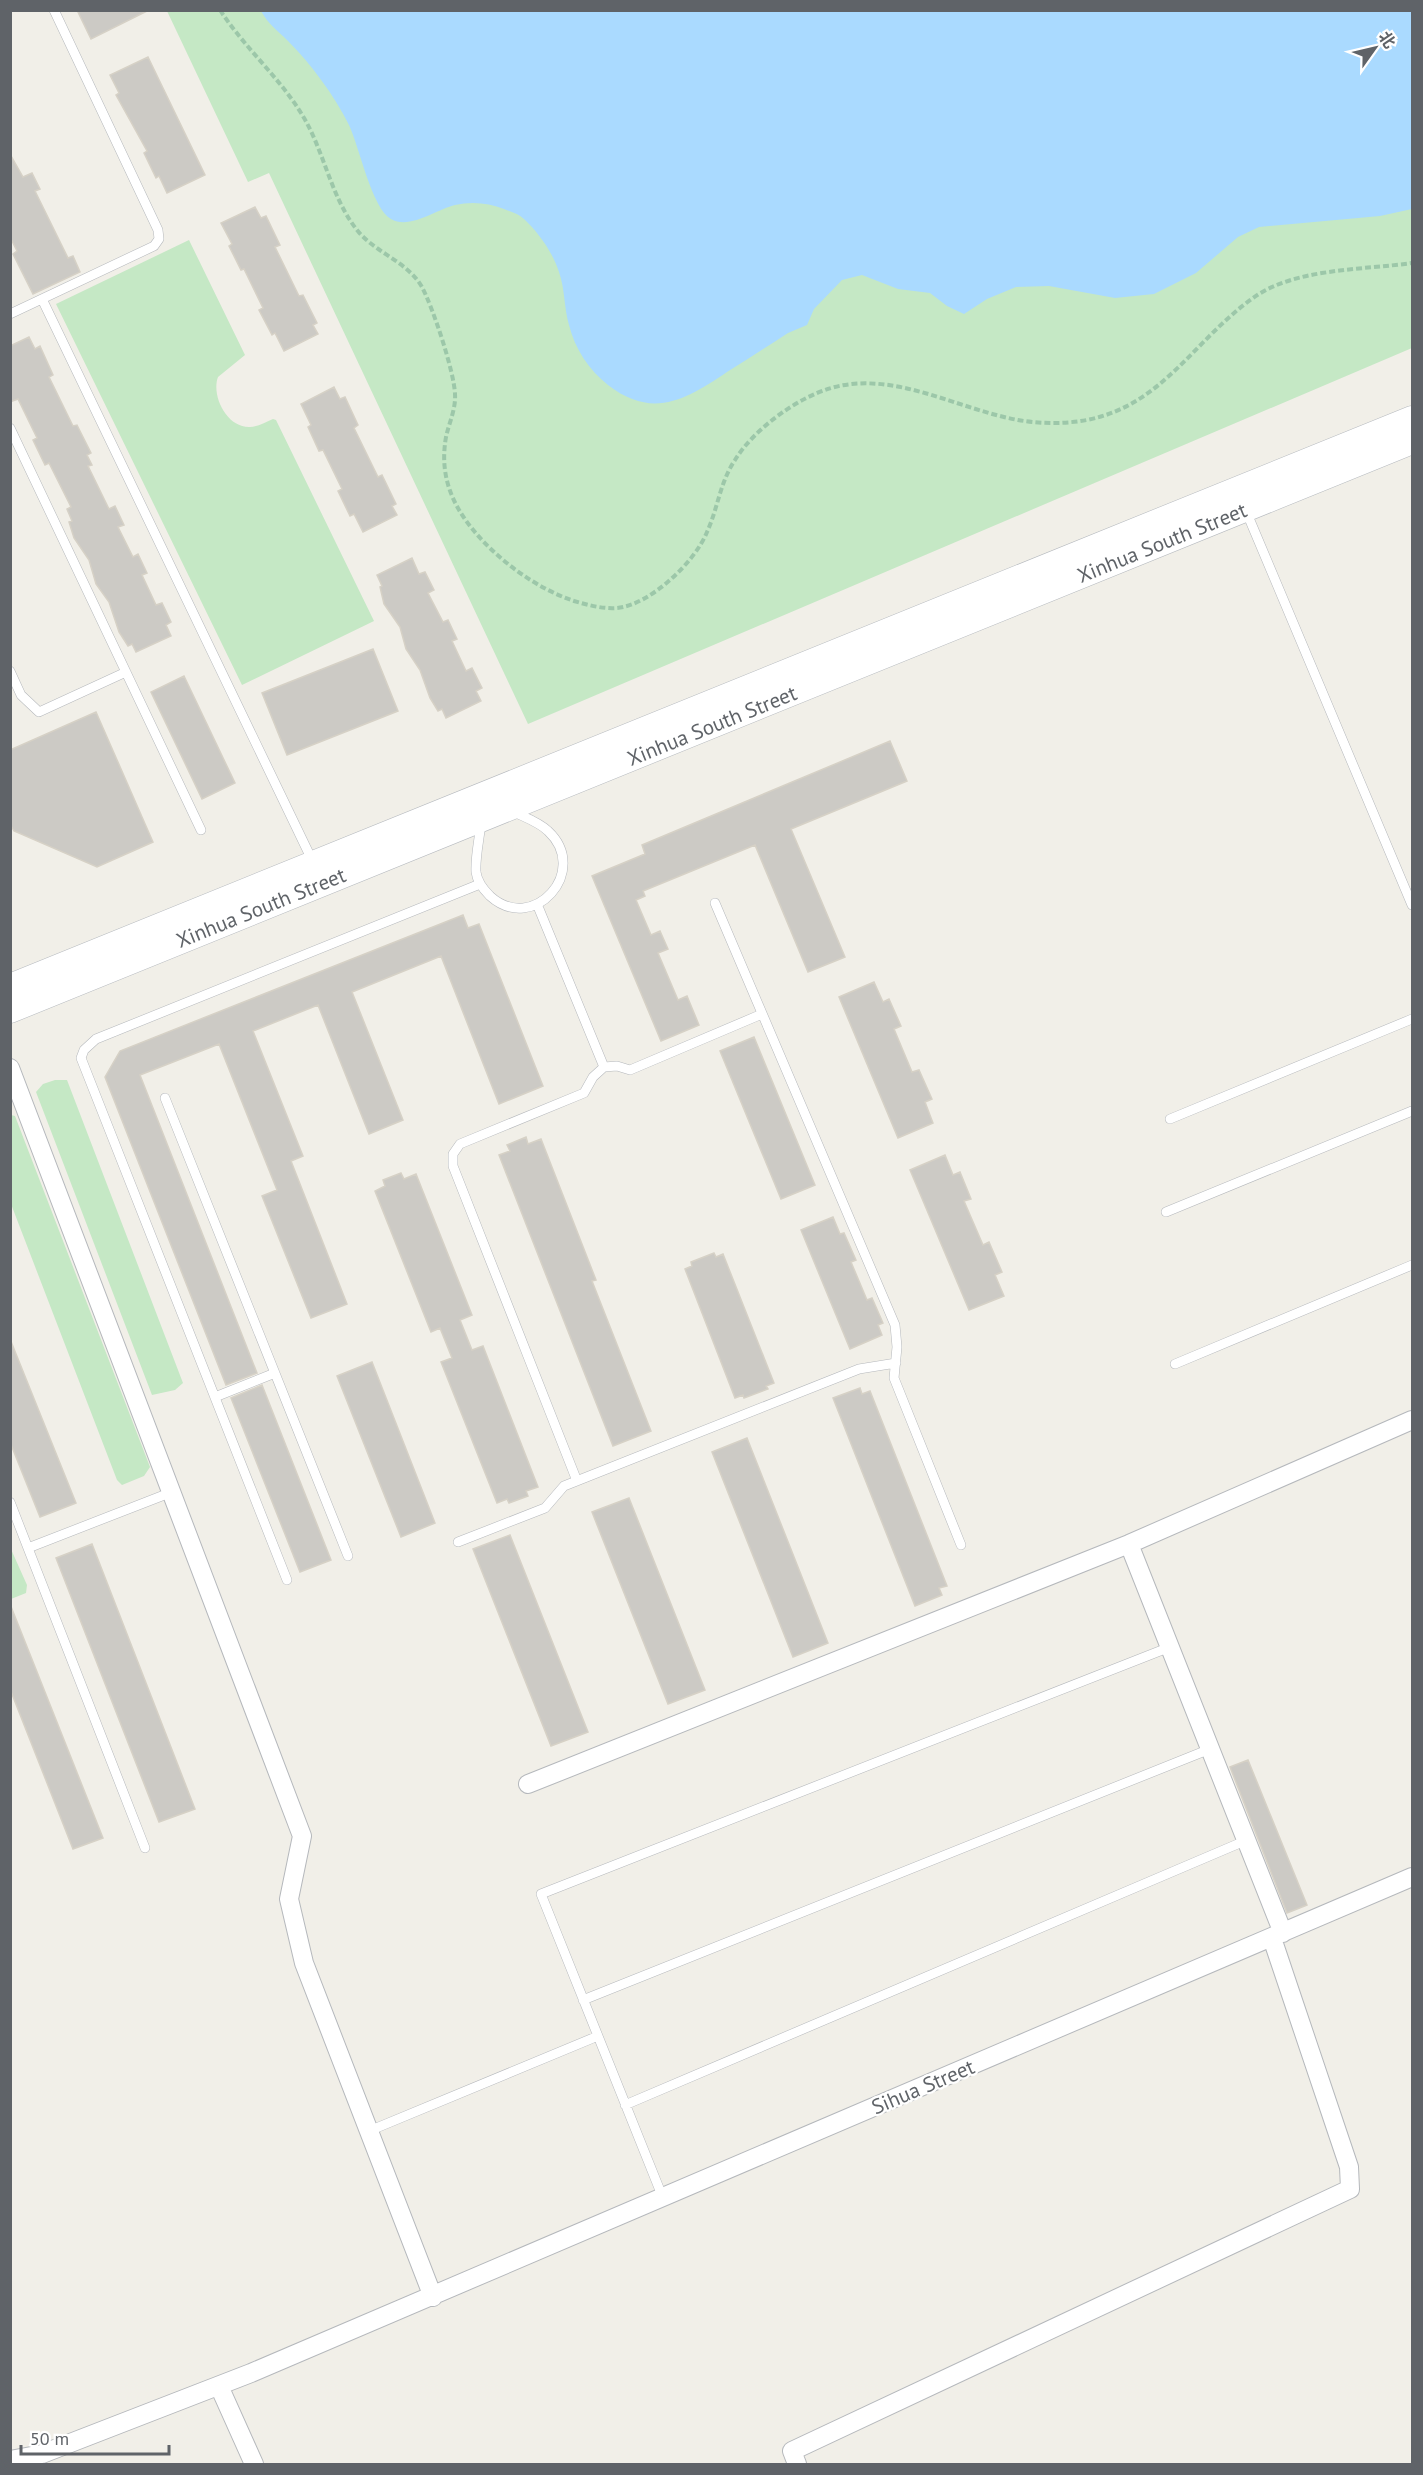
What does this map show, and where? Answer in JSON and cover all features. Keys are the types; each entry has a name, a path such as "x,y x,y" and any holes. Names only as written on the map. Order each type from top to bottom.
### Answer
{"main road":[{"name":"Xinhua South Street","path":"10,987 1413,419"},
{"name":"Xinhua South Street","path":"10,1010 1413,441"}],"street":[{"path":"10,1068 302,1836 290,1899 304,1963 433,2297"},
{"path":"528,1784 1129,1544 1413,1420"},
{"path":"797,2464 792,2451 1350,2189 1349,2167 1247,1840 1129,1544"},
{"name":"Sihua Street","path":"10,2460 42,2454 219,2386 433,2297 1413,1877"},
{"path":"219,2386 254,2464"}],"lane":[{"path":"10,314 154,246 159,239 158,230 54,10"},
{"path":"42,299 314,864"},
{"path":"10,428 201,830"},
{"path":"1245,509 1413,905"},
{"path":"10,671 21,695 39,711 126,672"},
{"path":"482,819 476,873 480,884 488,894 506,906 516,908 537,904 546,900 559,884 563,872 561,849 547,830 507,808"},
{"path":"287,1580 81,1058 84,1050 96,1039 480,884"},
{"path":"715,903 895,1325 897,1347 894,1378 961,1545"},
{"path":"537,904 604,1066"},
{"path":"577,1481 453,1166 453,1154 460,1144 584,1093 593,1077 604,1066 617,1066 630,1070 762,1014"},
{"path":"1170,1119 1413,1019"},
{"path":"165,1098 348,1556"},
{"path":"1166,1212 1413,1111"},
{"path":"1175,1364 1413,1265"},
{"path":"458,1542 545,1508 564,1486 859,1369 896,1363"},
{"path":"215,1397 275,1373"},
{"path":"28,1548 172,1492"},
{"path":"10,1502 145,1848"},
{"path":"663,2198 541,1894 1170,1647"},
{"path":"583,2000 1210,1749"},
{"path":"625,2105 1247,1840"},
{"path":"369,2131 598,2036"}],"path":[{"path":"220,10 231,27 282,86 303,115 339,202 353,226 370,246 408,270 421,284 432,310 451,370 456,397 444,455 446,485 467,523 489,548 514,567 557,595 591,606 615,609 633,605 684,568 705,538 725,476 738,455 753,437 775,418 830,388 866,383 909,390 1017,420 1056,423 1090,419 1125,408 1149,394 1254,296 1279,284 1311,274 1413,264"}],"green space":[{"path":"167,11 1412,11 1412,348 528,724 269,173 248,182"},
{"path":"189,240 245,355 218,377 217,393 223,410 228,417 242,426 253,427 273,419 276,420 374,621 242,685 56,304"},
{"path":"55,1080 67,1080 183,1383 175,1390 152,1395 36,1092 43,1084"},
{"path":"11,1115 15,1116 150,1467 144,1476 122,1485 117,1480 11,1204"},
{"path":"10,1547 27,1585 26,1593 11,1599"}],"water":[{"path":"261,11 1412,11 1412,209 1380,216 1259,227 1238,237 1196,273 1154,294 1115,298 1049,286 1016,287 987,299 964,314 947,306 930,293 898,289 862,275 842,280 814,309 807,325 788,333 712,382 684,397 669,402 640,402 624,396 608,385 584,358 569,325 561,278 556,265 540,237 522,217 498,207 474,203 455,205 406,222 398,222 384,213 372,190 349,125 336,102 322,80"}],"building":[{"path":"77,10 149,10 91,39"},
{"path":"148,57 205,175 167,193 159,176 156,178 144,153 147,151 116,95 119,93 110,75"},
{"path":"10,154 23,177 32,173 40,189 35,191 68,258 73,256 80,272 33,294 13,254 17,251 10,237"},
{"path":"255,207 261,218 266,216 280,245 275,247 299,296 303,295 317,323 313,325 318,334 284,351 275,333 272,335 259,310 263,308 244,269 241,270 229,246 232,244 221,223"},
{"path":"29,337 35,349 40,346 53,375 49,377 73,426 77,425 91,453 87,455 92,465 88,466 109,509 115,506 124,525 118,527 133,557 138,554 147,573 142,575 156,605 162,603 171,622 166,625 171,636 136,652 132,644 128,646 119,632 109,602 96,584 89,560 74,538 69,522 72,521 67,509 71,507 49,463 45,465 33,440 37,438 18,399 10,402 10,346"},
{"path":"334,387 340,399 345,397 358,425 354,428 378,477 382,475 396,504 392,506 397,515 363,532 354,514 350,516 338,491 342,489 323,450 319,451 308,427 311,425 301,404"},
{"path":"412,558 419,574 425,572 434,590 428,593 443,622 448,620 457,639 452,641 466,671 472,668 482,688 476,691 481,701 446,718 442,709 438,711 430,698 420,670 406,649 400,627 384,604 380,587 382,586 377,575"},
{"path":"373,649 398,711 287,755 262,693"},
{"path":"184,676 235,783 202,799 151,692"},
{"path":"96,712 153,842 97,867 14,831 10,824 10,750"},
{"path":"890,741 907,781 791,829 845,957 808,972 755,845 643,891 645,896 636,900 651,935 660,931 668,949 658,953 678,1000 687,996 699,1025 661,1041 592,876 645,854 642,845"},
{"path":"463,915 468,928 479,924 543,1086 499,1104 441,956 352,992 403,1120 369,1134 318,1005 253,1031 303,1156 291,1161 347,1304 311,1318 262,1196 277,1190 219,1044 140,1075 257,1373 226,1385 105,1077 120,1051"},
{"path":"874,982 883,1002 889,999 901,1026 894,1029 912,1072 919,1070 932,1099 925,1102 933,1123 898,1138 839,997"},
{"path":"754,1037 815,1185 781,1199 720,1051"},
{"path":"526,1137 528,1144 541,1139 596,1280 592,1281 651,1431 613,1446 499,1155 510,1151 507,1145"},
{"path":"945,1155 953,1175 960,1172 971,1199 964,1201 983,1245 989,1242 1002,1272 995,1275 1004,1296 969,1310 910,1170"},
{"path":"401,1173 404,1179 416,1174 472,1315 460,1320 472,1350 483,1346 538,1487 526,1491 528,1496 509,1503 507,1499 497,1503 441,1362 452,1358 440,1328 431,1332 375,1191 385,1186 383,1180"},
{"path":"833,1217 840,1234 844,1233 856,1260 851,1262 867,1300 872,1298 883,1323 878,1325 882,1335 850,1349 801,1230"},
{"path":"714,1253 716,1257 723,1254 774,1383 766,1386 768,1389 744,1398 743,1395 735,1398 685,1269 692,1266 691,1262"},
{"path":"10,1339 76,1503 40,1517 10,1442"},
{"path":"372,1362 435,1523 401,1537 337,1376"},
{"path":"262,1385 331,1560 300,1572 231,1398"},
{"path":"860,1388 862,1394 870,1391 947,1586 939,1588 942,1595 915,1606 833,1398"},
{"path":"747,1438 828,1643 793,1657 712,1452"},
{"path":"629,1498 705,1690 668,1704 592,1512"},
{"path":"510,1535 588,1732 551,1746 473,1549"},
{"path":"92,1544 195,1809 159,1822 56,1558"},
{"path":"10,1604 103,1838 73,1849 10,1689"},
{"path":"1248,1760 1307,1905 1287,1913 1230,1767"}]}
